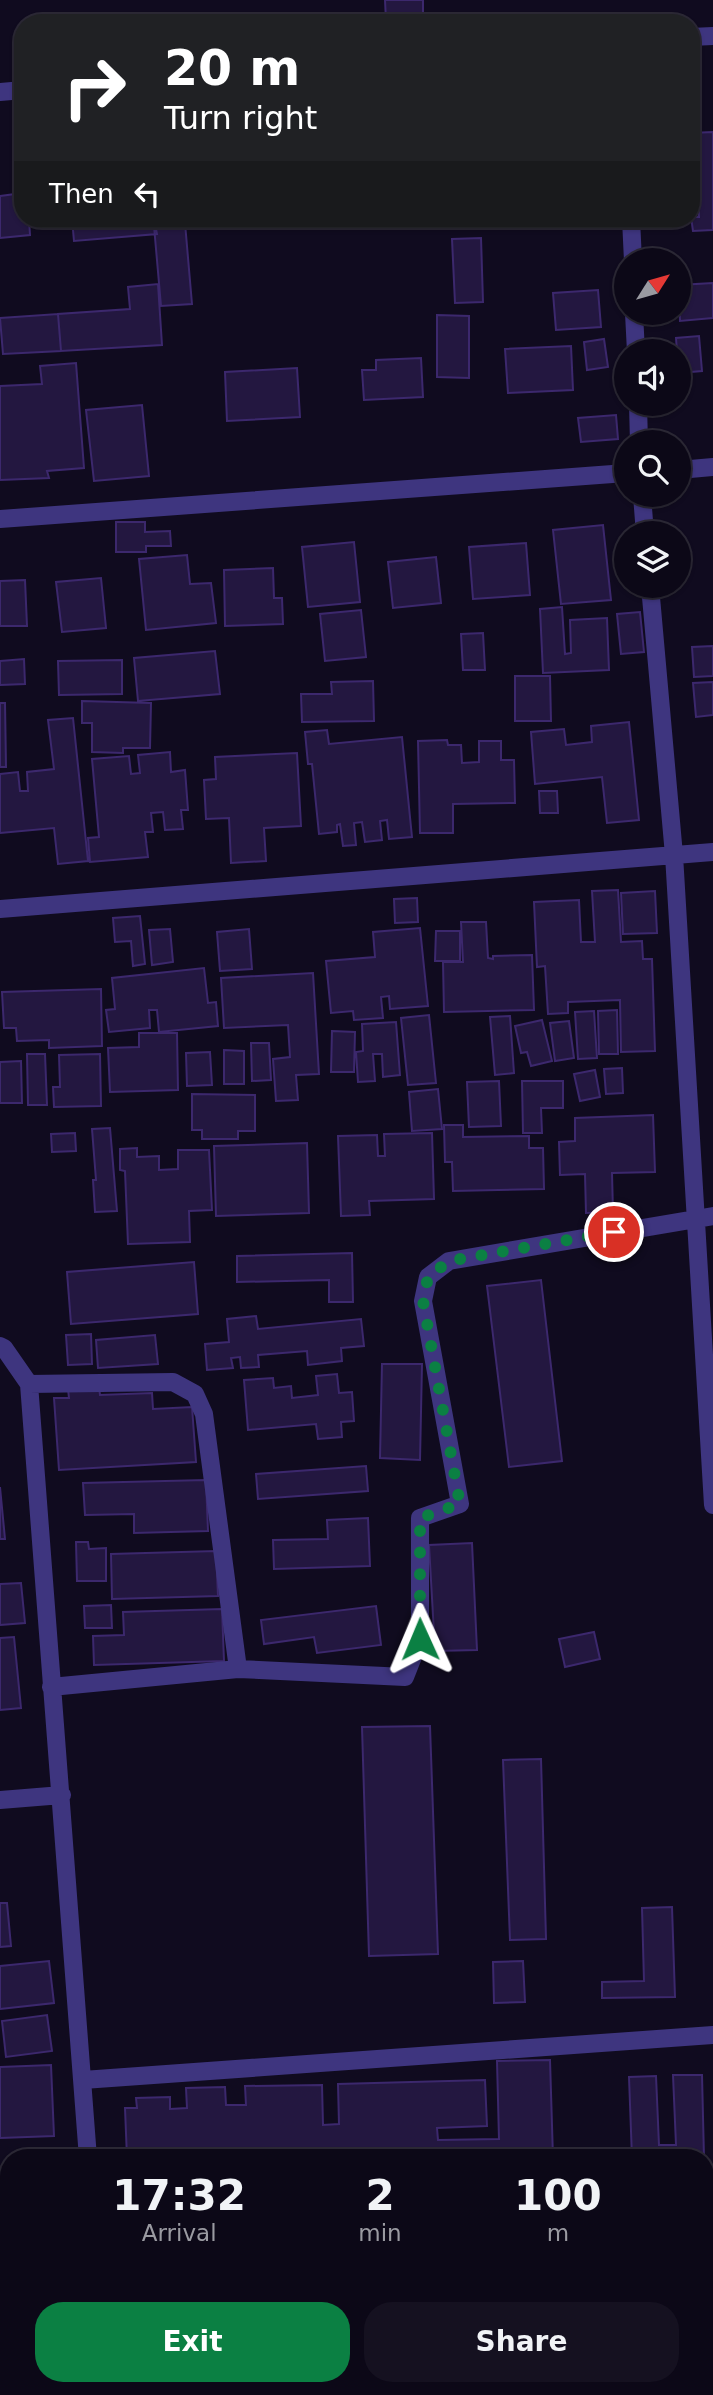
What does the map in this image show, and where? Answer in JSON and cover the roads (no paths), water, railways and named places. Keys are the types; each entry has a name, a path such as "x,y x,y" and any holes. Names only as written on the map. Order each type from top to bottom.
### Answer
{"street":[{"path":"631,228 632,248"},
{"path":"691,469 713,467"},
{"path":"0,519 614,474"},
{"path":"651,598 705,1216 713,1505"},
{"path":"0,909 713,852"},
{"path":"51,1687 238,1669 405,1677 420,1639 420,1518 460,1504 423,1301 428,1277 449,1261 705,1216"},
{"path":"0,1346 29,1384 87,2149"},
{"path":"29,1384 173,1382 195,1394 204,1414 238,1669"},
{"path":"0,1799 62,1795"},
{"path":"83,2080 713,2035"}]}
